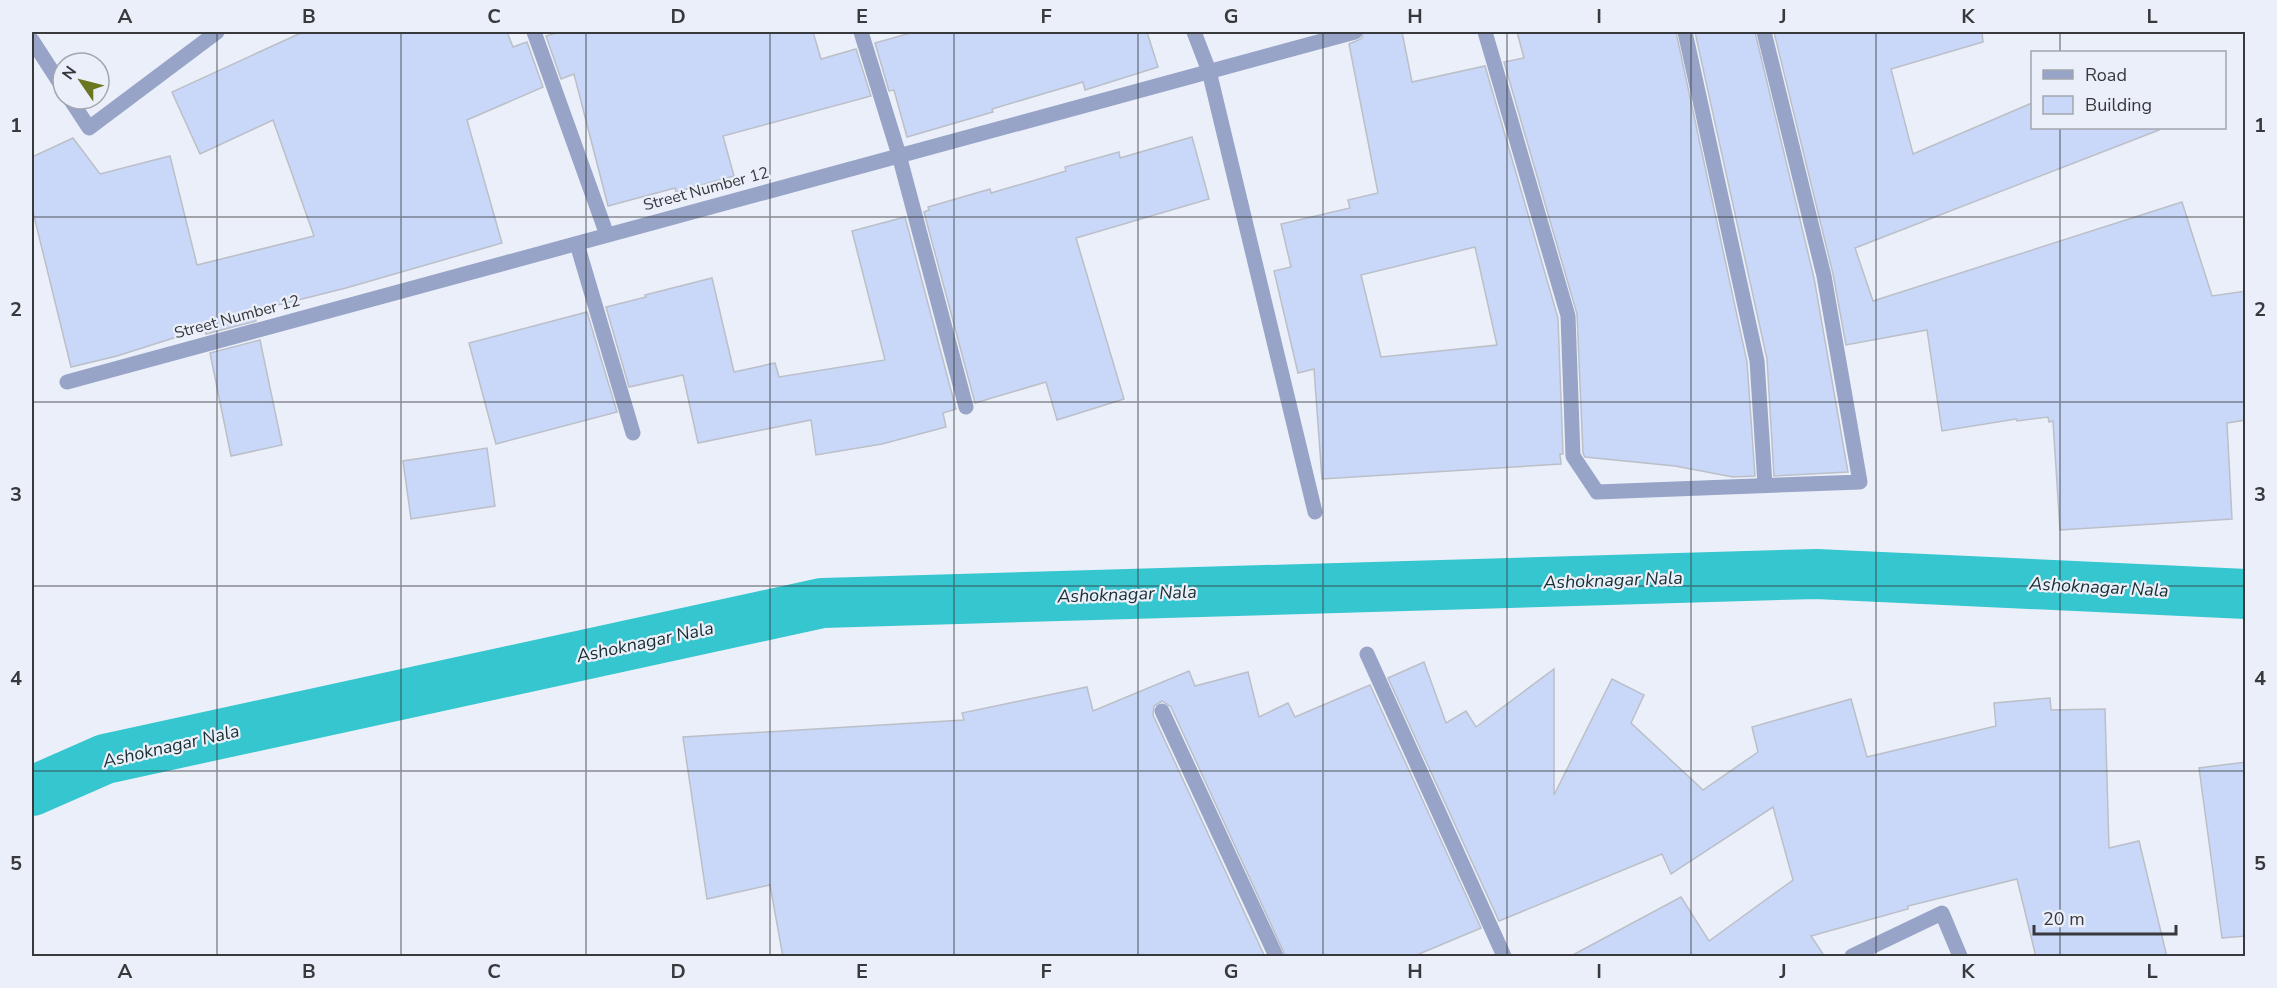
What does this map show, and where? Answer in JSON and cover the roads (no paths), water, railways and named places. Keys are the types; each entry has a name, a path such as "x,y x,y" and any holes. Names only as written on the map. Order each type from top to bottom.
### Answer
{"street":[{"path":"111,111 217,32"},
{"path":"534,32 607,235"},
{"path":"861,32 899,155 966,407"},
{"path":"1194,32 1209,71 1315,512"},
{"name":"Street Number 12","path":"67,382 1355,32"},
{"path":"1485,32 1568,316 1573,456 1597,492 1860,482 1824,276 1764,32"},
{"path":"1685,32 1757,362 1766,485"},
{"path":"32,40 51,69"},
{"path":"77,111 88,128 111,111"},
{"path":"577,244 633,433"},
{"path":"1367,654 1504,957"},
{"path":"1162,711 1276,957"},
{"path":"1852,957 1942,913 1960,957"}],"waterway":[{"name":"Ashoknagar Nala","path":"32,791 105,759 822,603 1816,574 2246,594"}]}
